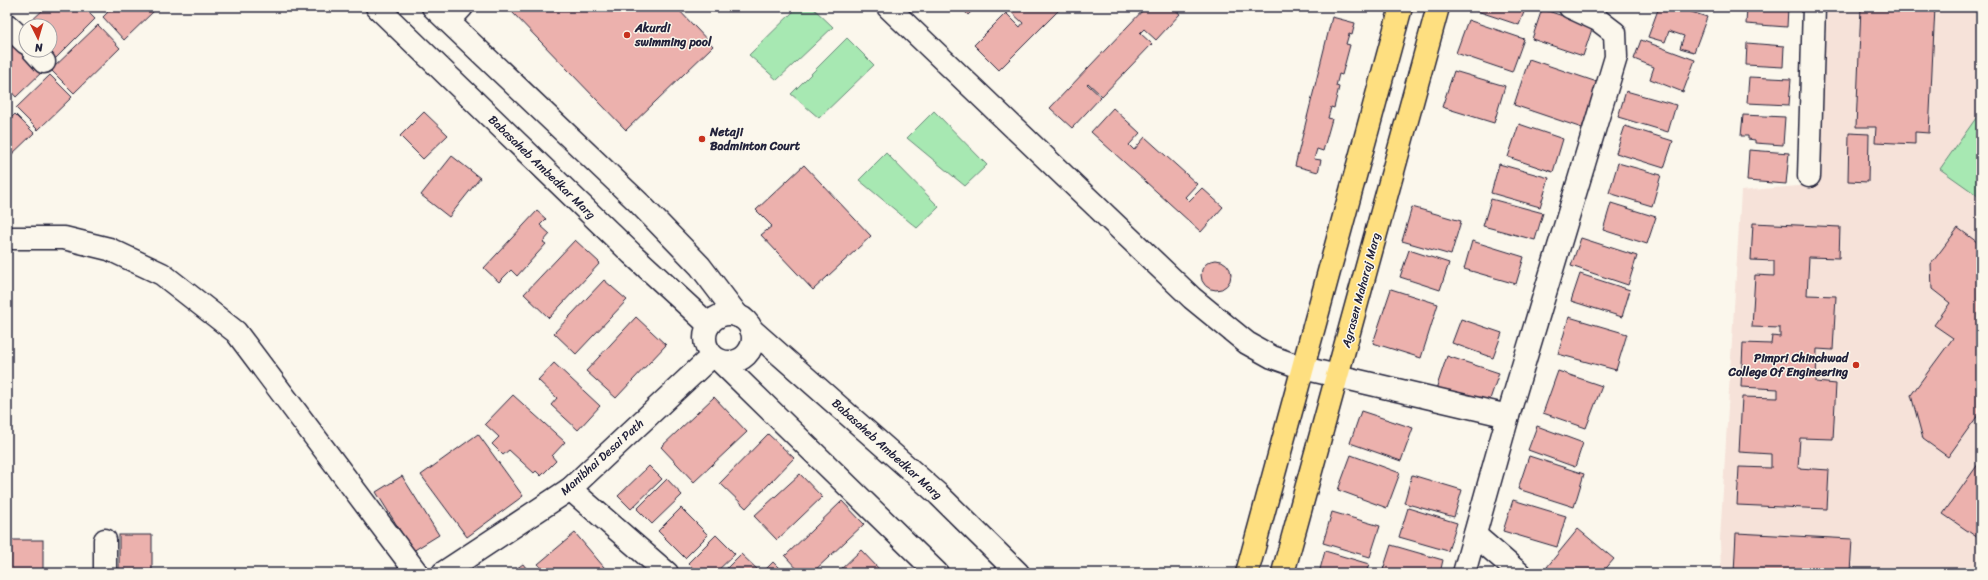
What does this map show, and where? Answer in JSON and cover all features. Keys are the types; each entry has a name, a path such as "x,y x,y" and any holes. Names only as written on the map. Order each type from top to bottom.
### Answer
{"main road":[{"path":"1247,573 1401,7"},
{"name":"Agrasen Maharaj Marg","path":"1284,573 1438,7"}],"street":[{"name":"Babasaheb Ambedkar Marg","path":"377,7 549,175 709,325"},
{"name":"Babasaheb Ambedkar Marg","path":"433,7 456,14 700,266 745,322 939,495 1018,573"},
{"path":"888,7 1192,298 1247,343 1272,357 1303,368 1508,416"},
{"path":"1464,573 1508,416 1616,57 1615,33 1598,20 1570,7"},
{"path":"1809,176 1814,7"},
{"path":"7,24 18,36"},
{"path":"7,238 64,238 109,249 162,274 236,332 417,573"},
{"path":"716,358 734,362 746,355 752,343 745,322 729,314 719,316 709,325 705,334 705,343 716,358 937,573"},
{"name":"Manibhai Desai Path","path":"443,573 570,489 716,358"},
{"path":"570,489 667,573"},
{"path":"1475,535 1519,573"},
{"path":"105,540 106,573"}],"shaded area":[{"name":"Pimpri Chinchwad College Of Engineering","path":"1827,7 1981,7 1981,557 1969,573 1721,573 1720,540 1741,191 1819,184"}],"green space":[{"path":"798,7 812,7 833,27 777,80 749,55"},
{"path":"847,38 874,65 819,118 791,94"},
{"path":"934,111 987,165 965,186 907,138"},
{"path":"1981,111 1981,198 1940,169"},
{"path":"886,153 939,207 917,228 859,180"}],"building":[{"path":"46,7 83,7 95,19 58,56 58,18 34,18"},
{"path":"113,7 152,7 155,10 124,40 103,17"},
{"path":"516,7 676,7 713,46 626,130 511,11"},
{"path":"961,7 976,7 968,15"},
{"path":"1012,7 1062,7 999,70 974,45 1006,13 1020,27 1023,23 1009,10"},
{"path":"1146,7 1172,7 1180,14 1156,40 1144,29 1140,33 1152,44 1102,96 1088,83 1087,84 1101,97 1072,128 1050,108"},
{"path":"1475,7 1526,7 1519,25 1474,10"},
{"path":"1659,7 1676,7 1707,17 1694,52 1680,48 1684,36 1669,31 1665,42 1648,37"},
{"path":"1747,7 1788,7 1787,27 1746,24"},
{"path":"1861,7 1935,7 1929,133 1915,132 1915,144 1875,142 1876,127 1856,127"},
{"path":"1542,9 1593,26 1583,56 1532,39"},
{"path":"1332,17 1355,23 1352,35 1349,34 1346,44 1350,45 1342,75 1339,74 1336,86 1339,87 1334,108 1331,107 1328,118 1332,119 1323,151 1317,149 1314,159 1321,160 1318,172 1295,166"},
{"path":"1468,20 1524,39 1512,72 1456,53"},
{"path":"98,25 120,48 74,93 51,70"},
{"path":"14,38 18,42 18,58 34,58 45,69 16,97 7,87 7,45"},
{"path":"1641,40 1695,60 1683,92 1650,79 1654,67 1634,59"},
{"path":"1747,43 1784,46 1783,67 1746,65"},
{"path":"46,58 56,58 51,63"},
{"path":"1529,59 1597,82 1582,128 1514,105"},
{"path":"1454,71 1505,86 1494,123 1442,107"},
{"path":"50,75 72,97 38,130 16,108"},
{"path":"1749,77 1791,79 1789,105 1747,103"},
{"path":"1626,91 1676,105 1668,132 1618,117"},
{"path":"1113,108 1140,133 1129,145 1134,150 1145,137 1197,184 1185,197 1189,201 1202,188 1223,207 1201,232 1091,132"},
{"path":"424,112 448,135 423,159 400,136"},
{"path":"15,114 34,133 7,159 7,122"},
{"path":"1743,115 1785,117 1783,145 1755,143 1755,140 1748,139 1748,136 1741,136"},
{"path":"1519,124 1563,139 1553,172 1508,157"},
{"path":"1625,126 1673,141 1664,168 1616,153"},
{"path":"1849,133 1869,134 1868,182 1848,181"},
{"path":"1749,150 1789,153 1786,184 1747,181"},
{"path":"452,156 480,178 449,217 421,195"},
{"path":"1618,163 1661,175 1652,206 1609,193"},
{"path":"1499,164 1549,178 1540,207 1491,193"},
{"path":"804,165 871,236 813,290 761,235 772,226 756,210"},
{"path":"1491,199 1543,213 1535,240 1483,226"},
{"path":"1611,203 1656,217 1647,244 1603,230"},
{"path":"1412,207 1461,221 1451,255 1402,241"},
{"path":"537,211 546,219 540,225 550,234 543,242 546,244 517,276 511,270 499,282 484,268"},
{"path":"1753,223 1840,227 1839,258 1809,257 1807,295 1836,296 1833,350 1817,349 1816,382 1836,384 1833,439 1800,438 1798,468 1829,470 1827,509 1737,505 1739,467 1771,468 1771,454 1739,452 1742,397 1778,398 1778,389 1741,387 1743,343 1771,344 1772,336 1780,337 1780,328 1752,327 1755,275 1774,276 1774,261 1751,260"},
{"path":"1958,228 1981,245 1981,411 1948,457 1923,439 1911,395 1953,338 1934,325 1950,303 1932,289 1931,264"},
{"path":"1581,238 1637,256 1628,285 1571,266"},
{"path":"575,240 600,263 549,318 524,294"},
{"path":"1472,241 1524,257 1516,284 1464,269"},
{"path":"1409,250 1449,263 1440,290 1400,277"},
{"path":"1216,260 1222,261 1230,269 1230,281 1222,289 1216,290 1210,289 1202,281 1201,275 1202,269 1210,261"},
{"path":"1580,274 1630,290 1622,317 1571,301"},
{"path":"604,280 627,300 576,354 554,333"},
{"path":"1391,289 1438,304 1421,358 1373,343"},
{"path":"636,317 666,345 616,398 586,371"},
{"path":"1569,317 1627,334 1616,370 1558,354"},
{"path":"1461,319 1502,333 1493,358 1452,343"},
{"path":"1447,356 1499,373 1488,405 1436,389"},
{"path":"554,363 600,406 578,430 551,405 557,398 538,380"},
{"path":"1558,371 1602,386 1586,428 1543,413"},
{"path":"513,395 565,442 552,456 556,461 541,476 536,471 534,473 509,450 503,455 492,444 499,437 485,424"},
{"path":"714,397 747,432 694,482 661,447"},
{"path":"1361,411 1413,428 1401,461 1350,443"},
{"path":"1537,426 1583,443 1575,467 1528,450"},
{"path":"478,434 523,496 467,537 421,475"},
{"path":"768,434 794,458 746,508 720,483"},
{"path":"1351,455 1400,473 1387,508 1338,490"},
{"path":"1529,456 1584,474 1574,507 1518,489"},
{"path":"1981,460 1981,540 1943,514"},
{"path":"649,466 662,479 631,509 618,496"},
{"path":"800,474 822,497 777,540 754,516"},
{"path":"1412,475 1462,490 1454,517 1404,503"},
{"path":"402,476 439,535 413,551 376,492"},
{"path":"667,479 682,495 652,524 637,509"},
{"path":"1513,500 1566,516 1557,547 1503,531"},
{"path":"842,501 864,524 812,573 801,573 785,556"},
{"path":"681,508 708,535 685,558 658,531"},
{"path":"1408,508 1457,523 1448,551 1399,537"},
{"path":"1332,512 1380,526 1370,557 1323,543"},
{"path":"1578,529 1614,559 1602,573 1555,573 1547,567"},
{"path":"575,533 609,573 546,573 538,564"},
{"path":"1736,533 1852,539 1850,573 1734,573"},
{"path":"119,535 152,535 152,573 119,573"},
{"path":"716,535 735,554 715,573 698,573 688,563"},
{"path":"7,540 43,540 43,573 7,573"},
{"path":"1391,545 1443,560 1440,573 1382,573"},
{"path":"861,550 880,570 877,573 837,573"},
{"path":"1325,551 1369,564 1366,573 1319,573"},
{"path":"741,554 758,570 755,573 722,573"},
{"path":"773,562 784,573 762,573"},
{"path":"523,564 530,573 510,573"},
{"path":"206,572 206,573 167,573"}],"place":[{"name":"Akurdi swimming pool","path":"627,35"},
{"name":"Netaji Badminton Court","path":"702,139"},
{"name":"Pimpri Chinchwad College Of Engineering","path":"1856,365"}]}
